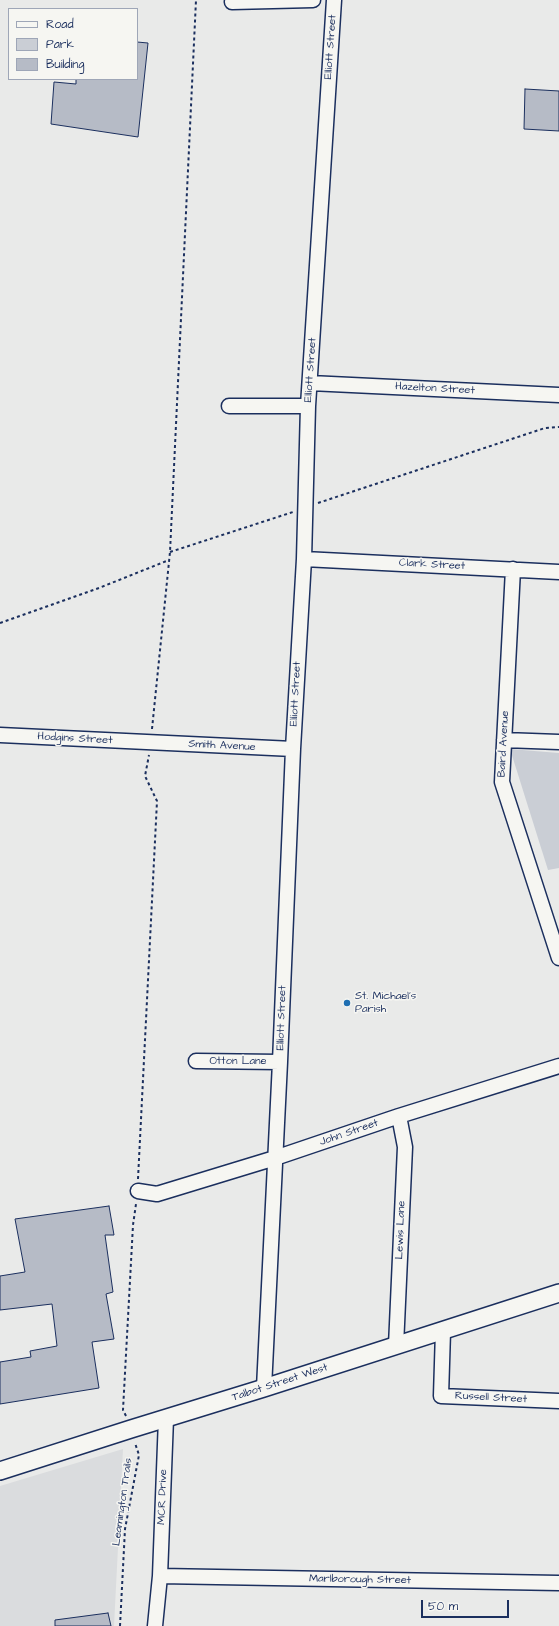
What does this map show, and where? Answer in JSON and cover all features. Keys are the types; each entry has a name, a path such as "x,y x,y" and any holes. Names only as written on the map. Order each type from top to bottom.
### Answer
{"main road":[{"name":"Talbot Street West","path":"0,1471 559,1293"}],"street":[{"path":"232,2 313,0"},
{"name":"Elliott Street","path":"264,1388 280,1062 293,749 304,559 308,406 334,0"},
{"name":"Hazelton Street","path":"310,383 559,395"},
{"path":"230,406 308,406"},
{"name":"Clark Street","path":"304,559 559,572"},
{"name":"Baird Avenue","path":"513,569 502,782 559,958"},
{"name":"Hodgins Street","path":"0,735 150,742"},
{"path":"504,740 559,742"},
{"name":"Smith Avenue","path":"150,742 293,749"},
{"name":"Otton Lane","path":"196,1061 280,1062"},
{"name":"John Street","path":"138,1191 157,1194 275,1158 399,1116 559,1066"},
{"name":"Lewis Lane","path":"396,1346 405,1147 399,1116"},
{"name":"Russell Street","path":"443,1330 441,1396 559,1401"},
{"name":"MCR Drive","path":"155,1626 160,1576 166,1418"},
{"name":"Marlborough Street","path":"160,1576 559,1583"}],"path":[{"path":"150,742 170,552 196,0"},
{"path":"170,552 545,428 559,427"},
{"path":"0,623 99,588 169,560"},
{"name":"Leamington Trails","path":"120,1626 125,1528 139,1455 123,1410 133,1225 138,1191 157,801 145,776 150,742"}],"shaded area":[{"path":"123,1449 114,1626 0,1626 0,1486"}],"green space":[{"path":"510,749 559,753 559,868 548,870"}],"building":[{"path":"138,42 148,43 138,137 51,124 54,82 76,84 76,80 138,80"},
{"path":"525,89 559,91 559,131 524,129"},
{"path":"109,1206 114,1235 105,1235 113,1292 106,1294 114,1339 92,1342 99,1388 0,1404 0,1362 31,1357 30,1351 57,1346 52,1304 0,1310 0,1276 25,1272 15,1219"},
{"path":"108,1613 111,1626 55,1626 55,1620"}],"place":[{"name":"St. Michael's Parish","path":"347,1003"}]}
